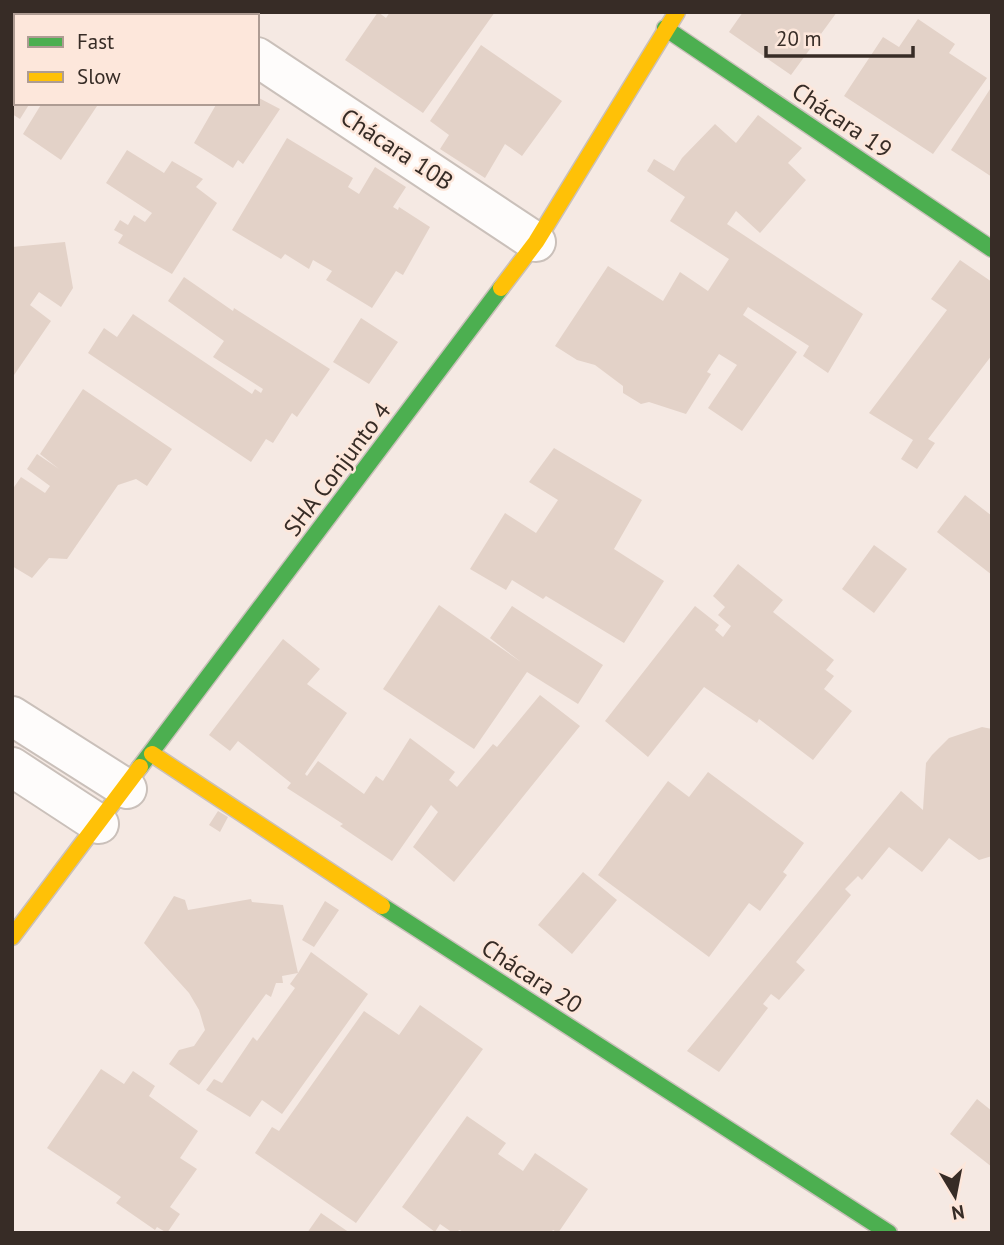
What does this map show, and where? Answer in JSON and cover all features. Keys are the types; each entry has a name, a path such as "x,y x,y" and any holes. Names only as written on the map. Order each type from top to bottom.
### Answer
{"street":[{"name":"SHA Conjunto 4","path":"12,937 127,789 536,242 677,12"},
{"name":"Chácara 19","path":"665,28 992,249"},
{"name":"Chácara 10B","path":"259,58 536,242"},
{"path":"12,716 127,789"},
{"name":"Chácara 20","path":"152,754 241,816 889,1233"},
{"path":"12,767 99,824"}],"building":[{"path":"12,12 29,12 14,14 12,37"},
{"path":"378,12 386,18 390,12 495,12 423,113 345,60"},
{"path":"743,12 837,12 791,75 729,32"},
{"path":"918,19 955,44 949,53 987,78 933,154 844,96 883,37 899,47"},
{"path":"481,45 562,101 522,156 505,144 485,178 440,149 449,135 430,121"},
{"path":"12,57 14,105 29,105 20,119 12,114"},
{"path":"992,86 992,177 951,150"},
{"path":"259,98 280,109 243,164 238,160 233,168 194,143 216,105 259,105"},
{"path":"41,105 98,105 61,160 23,134"},
{"path":"758,115 802,148 788,163 806,180 760,233 736,211 727,224 863,314 828,373 803,356 809,346 748,307 743,315 797,352 742,431 708,408 737,365 719,354 707,372 711,374 686,414 649,402 641,404 623,393 623,386 595,365 577,360 555,346 608,266 663,301 680,272 708,291 729,259 670,221 685,197 647,171 654,159 674,171 682,158 715,124 736,143"},
{"path":"287,138 353,178 348,187 359,194 375,167 406,187 393,207 398,210 399,207 430,227 403,275 396,271 372,308 326,280 332,271 313,260 309,269 285,254 281,259 232,230"},
{"path":"127,150 164,173 172,161 203,179 196,187 217,203 172,274 118,243 123,235 114,230 120,220 128,225 134,215 145,222 152,213 106,183"},
{"path":"65,242 73,288 61,307 39,292 30,305 51,321 12,378 12,247"},
{"path":"960,260 992,282 992,355 928,439 935,443 917,469 901,459 913,440 869,413 947,310 931,299"},
{"path":"184,277 233,311 234,308 330,369 297,417 292,413 273,443 266,439 251,462 88,353 104,328 117,337 133,314 252,394 255,389 261,393 263,389 213,357 224,341 168,301"},
{"path":"361,318 398,342 369,384 333,362"},
{"path":"83,389 172,449 147,486 136,479 118,485 67,559 49,558 32,578 12,566 12,490 21,477 45,493 50,486 27,469 37,454 59,469 40,454"},
{"path":"554,448 642,500 614,549 664,581 624,643 546,596 543,599 512,580 506,590 470,569 505,513 536,533 558,500 529,482"},
{"path":"965,495 992,516 992,575 937,532"},
{"path":"874,545 907,569 874,613 842,589"},
{"path":"738,564 783,600 773,612 834,660 826,670 834,676 824,689 852,711 813,760 759,719 757,723 704,687 648,757 605,721 695,606 719,625 715,630 723,637 731,626 718,615 725,607 713,596"},
{"path":"439,605 521,662 490,638 512,606 603,665 578,704 527,672 474,749 383,689"},
{"path":"283,639 320,669 307,684 347,713 305,774 307,776 318,761 364,794 376,776 383,781 410,738 455,772 449,780 457,787 493,744 497,747 540,695 580,726 454,882 413,847 438,812 431,805 392,861 340,826 343,824 287,788 291,783 238,741 230,751 209,735"},
{"path":"982,727 992,729 992,856 979,860 949,838 922,872 889,847 862,880 858,876 845,889 851,895 796,962 805,970 779,1000 771,994 763,1004 768,1008 719,1072 687,1051 901,791 923,810 926,763 932,755 949,738"},
{"path":"708,772 804,843 783,872 787,875 760,911 749,903 709,957 598,875 668,781 689,797"},
{"path":"218,811 228,817 220,832 209,825"},
{"path":"583,872 617,900 572,954 538,925"},
{"path":"174,896 185,900 188,910 251,899 252,902 283,905 298,973 282,976 283,983 276,983 271,997 266,994 199,1085 169,1064 179,1050 194,1046 205,1030 199,1010 189,993 144,943"},
{"path":"325,901 339,910 314,947 302,940"},
{"path":"311,952 368,994 282,1114 262,1100 250,1117 206,1090 214,1079 222,1083 253,1037 257,1041 295,988 290,984"},
{"path":"420,1005 483,1049 356,1223 255,1153 272,1127 279,1131 364,1011 399,1035"},
{"path":"101,1069 124,1084 133,1071 155,1086 149,1096 198,1131 180,1158 197,1169 170,1207 180,1214 167,1233 157,1227 155,1230 116,1203 121,1197 47,1148"},
{"path":"977,1099 992,1111 992,1167 950,1134"},
{"path":"467,1116 506,1143 498,1154 523,1171 535,1153 588,1189 558,1233 553,1230 551,1233 464,1233 460,1230 453,1233 440,1224 435,1232 402,1207"},
{"path":"321,1213 350,1233 307,1233"}],"traffic: fast":[{"path":"665,28 992,249"},
{"path":"140,767 501,288"},
{"path":"382,906 889,1233"}],"traffic: slow":[{"path":"501,288 536,242 677,12"},
{"path":"152,754 382,906"},
{"path":"12,937 140,767"}]}
